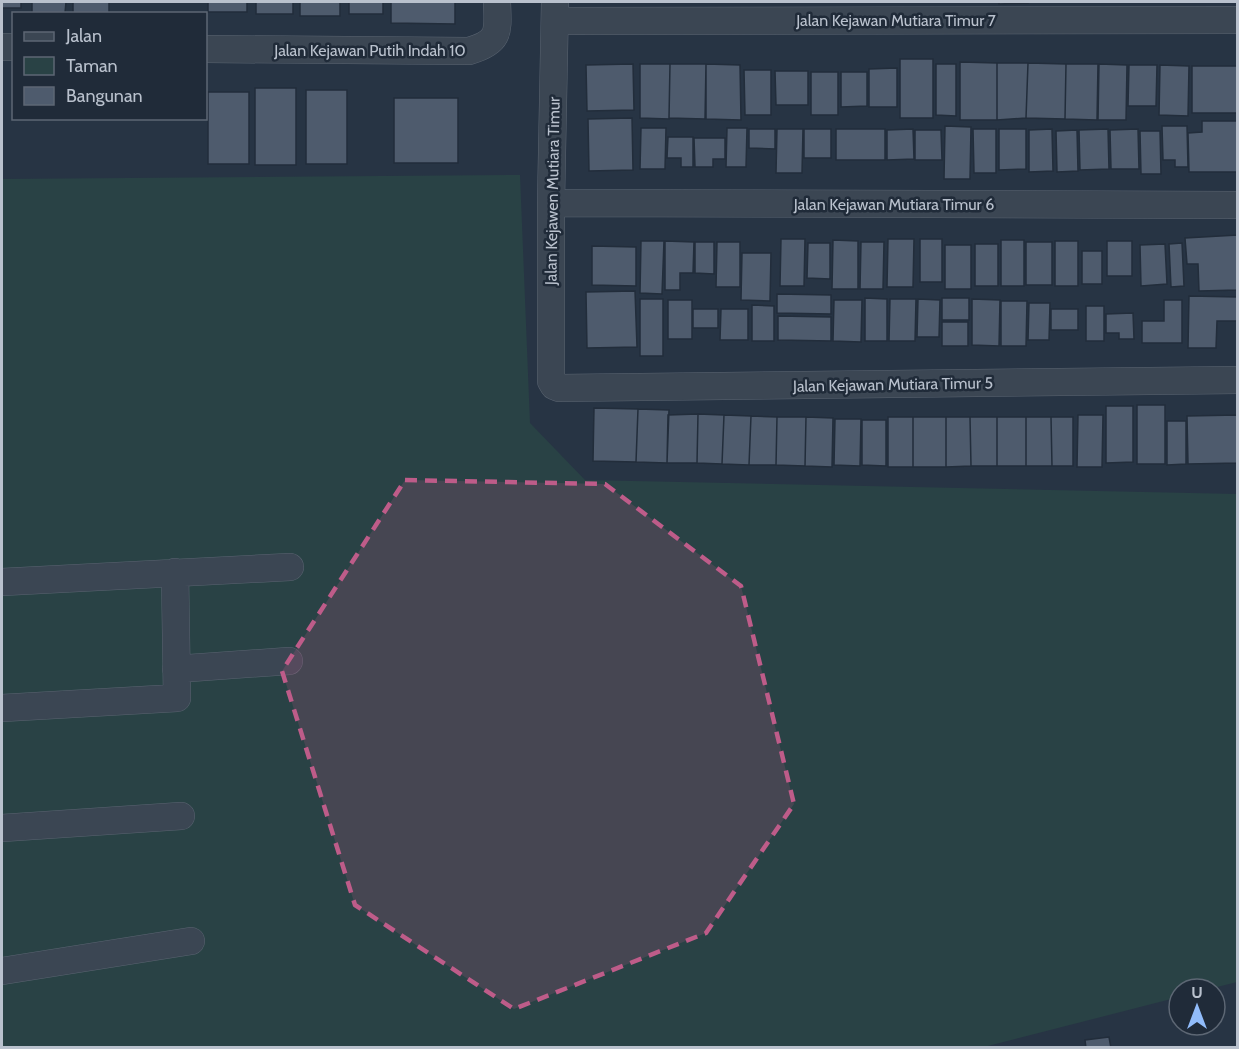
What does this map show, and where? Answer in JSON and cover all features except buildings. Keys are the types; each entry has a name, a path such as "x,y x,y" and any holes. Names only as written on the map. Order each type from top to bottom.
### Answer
{"street":[{"name":"Jalan Kejawan Putih Indah 10","path":"207,49 469,51 483,47 492,40 496,33 498,27 497,2"},
{"name":"Jalan Kejawan Mutiara Timur 7","path":"555,11 1238,20"},
{"name":"Jalan Kejawen Mutiara Timur","path":"552,381 551,203 555,11"},
{"name":"Jalan Kejawan Mutiara Timur 6","path":"551,203 1238,205"},
{"name":"Jalan Kejawan Mutiara Timur 5","path":"552,381 556,387 571,388 1238,380"},
{"path":"2,582 290,567"},
{"path":"2,708 177,698 175,572"},
{"path":"176,669 289,661"},
{"path":"2,828 181,816"},
{"path":"2,971 191,941"}],"highlighted area":[{"path":"405,480 605,484 741,586 794,804 706,933 514,1009 355,905 282,671"}],"green space":[{"path":"520,175 530,423 585,480 1237,494 1237,982 1227,984 1227,977 1167,977 1167,1000 984,1047 2,1047 2,179"}]}
